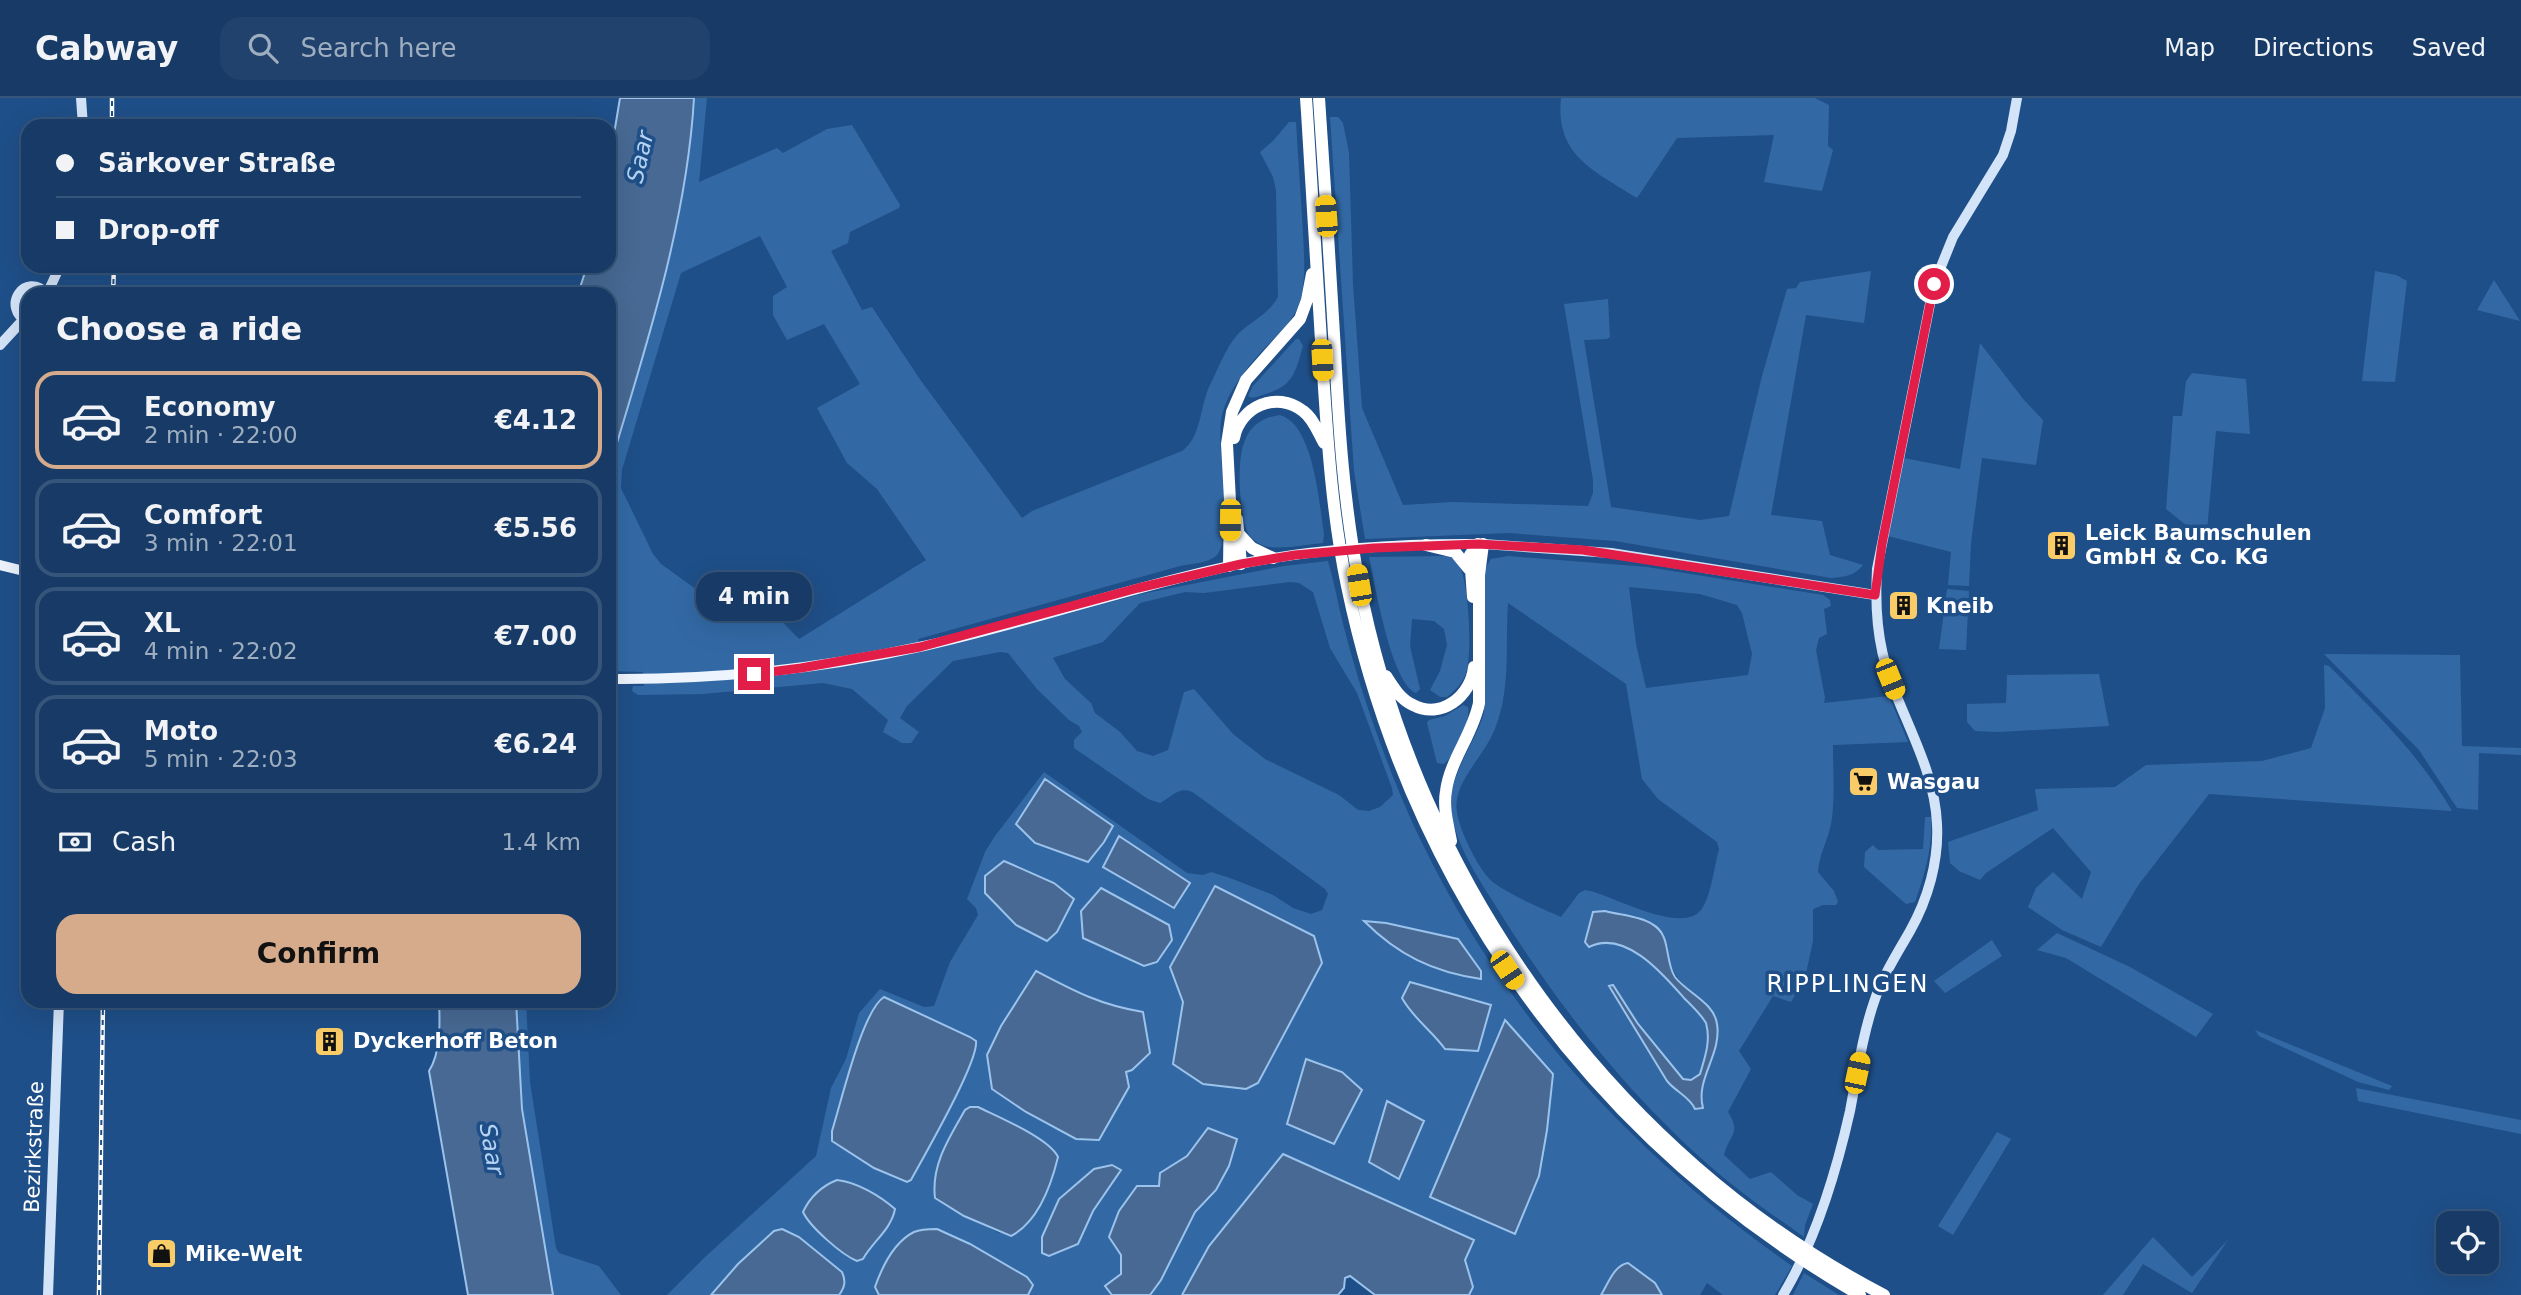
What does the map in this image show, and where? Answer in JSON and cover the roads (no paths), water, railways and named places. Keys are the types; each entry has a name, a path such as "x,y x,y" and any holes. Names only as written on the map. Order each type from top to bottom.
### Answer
{"highway":[{"path":"1313,99 1344,487 1359,585 1377,664 1412,765 1458,865 1506,947 1552,1012 1586,1055 1648,1121 1691,1161 1750,1209 1829,1264 1884,1295"},
{"path":"1315,130 1315,254 1328,451 1346,585 1366,666 1383,719 1406,781 1440,856 1496,953 1571,1054 1666,1153 1744,1219 1860,1295"},
{"path":"1235,565 1227,444 1232,412 1250,375 1300,319 1307,300 1315,254"},
{"path":"1235,565 1238,533 1233,444 1237,426 1245,414 1263,404 1292,404 1310,418 1328,451"},
{"path":"1238,533 1252,548 1273,558"},
{"path":"1377,664 1400,695 1415,706 1439,709 1455,702 1463,694 1472,679 1475,664 1470,555 1480,544"},
{"path":"1458,865 1447,822 1446,792 1453,769 1476,721 1479,704 1480,544"},
{"path":"1426,545 1455,552 1469,570"}],"main road":[{"path":"81,98 82,119"},
{"path":"1783,1295 1794,1276 1825,1199 1846,1124 1873,1005 1886,974 1922,906 1929,885 1937,824 1932,790 1884,661 1875,595 1877,569 1934,284 1952,237 2003,155 2017,98"},
{"path":"27,287 37,287 48,273"},
{"path":"21,291 15,299 21,315"},
{"path":"0,343 21,319"},
{"path":"616,679 718,677 801,668 920,647 1138,588 1235,565 1273,558 1374,548 1480,544 1611,553 1875,595"},
{"path":"0,565 21,570"},
{"name":"Bezirkstraße","path":"48,1295 59,1008"}],"water":[{"name":"Saar","path":"620,98 694,98 690,145 674,239 616,446 616,287 580,287 585,273 616,273 616,122"},
{"path":"1045,779 1113,826 1088,862 1035,843 1016,824"},
{"path":"1119,836 1190,883 1174,908 1103,867"},
{"path":"1004,861 1054,883 1074,899 1057,932 1047,941 1016,925 985,893 985,876"},
{"path":"1215,886 1314,936 1322,963 1258,1083 1246,1089 1203,1084 1173,1064 1183,1002 1170,967"},
{"path":"1101,888 1169,925 1172,940 1157,962 1144,966 1083,938 1081,911"},
{"path":"1605,911 1642,919 1658,929 1665,941 1675,977 1706,1004 1715,1016 1718,1035 1705,1077 1703,1108 1695,1109 1690,1101 1667,1081 1609,986 1613,985 1638,1024 1683,1079 1691,1080 1700,1074 1708,1043 1706,1023 1665,977 1642,957 1616,944 1603,943 1589,947 1585,942 1593,912"},
{"path":"1364,921 1386,923 1458,939 1481,971 1481,979 1447,972 1417,960 1390,943"},
{"path":"1036,971 1100,1001 1143,1012 1150,1053 1132,1070 1126,1072 1129,1087 1099,1140 1076,1139 1026,1112 992,1089 987,1055 1001,1026"},
{"path":"1410,982 1491,1005 1478,1051 1445,1049 1411,1012 1402,998"},
{"path":"884,997 976,1041 975,1052 960,1087 911,1180 907,1182 874,1168 832,1141 832,1131 860,1038 876,1006"},
{"name":"Saar","path":"439,1008 516,1008 522,1109 553,1295 468,1295 429,1071 438,1046"},
{"path":"1505,1020 1553,1074 1539,1176 1515,1234 1430,1197"},
{"path":"1306,1059 1342,1072 1362,1090 1334,1144 1287,1124"},
{"path":"1387,1101 1424,1121 1399,1179 1369,1162"},
{"path":"978,1107 1022,1129 1045,1143 1058,1157 1042,1202 1029,1222 1011,1236 964,1216 935,1198 934,1186 942,1152 965,1110"},
{"path":"1208,1128 1237,1139 1229,1166 1216,1190 1195,1212 1161,1280 1150,1295 1112,1295 1105,1286 1121,1274 1121,1255 1109,1237 1119,1211 1137,1186 1159,1186 1160,1173 1187,1156"},
{"path":"1283,1154 1474,1240 1465,1260 1473,1287 1469,1295 1375,1295 1350,1276 1345,1278 1344,1288 1338,1295 1182,1295 1209,1246"},
{"path":"1112,1165 1121,1170 1093,1211 1078,1244 1049,1256 1042,1253 1042,1237 1059,1199 1094,1169"},
{"path":"837,1180 868,1190 895,1209 886,1229 863,1259 857,1261 827,1240 803,1212 817,1193"},
{"path":"782,1229 799,1237 842,1272 844,1284 839,1295 711,1295 738,1264 774,1231"},
{"path":"937,1229 970,1244 1027,1277 1033,1285 1028,1295 879,1295 875,1287 885,1263 900,1242 914,1232"},
{"path":"1628,1263 1655,1283 1662,1295 1601,1295 1615,1271"}],"railway":[{"path":"112,98 112,119"},
{"path":"113,287 114,273"},
{"path":"99,1295 103,1008"}],"place":[{"name":"Leick Baumschulen GmbH & Co. KG","path":"2062,545"},
{"name":"Kneib","path":"1903,606"},
{"name":"Wasgau","path":"1864,782"},
{"name":"Dyckerhoff Beton","path":"330,1041"},
{"name":"Mike-Welt","path":"162,1254"}],"district":[{"name":"RIPPLINGEN","path":"1848,984"}]}
